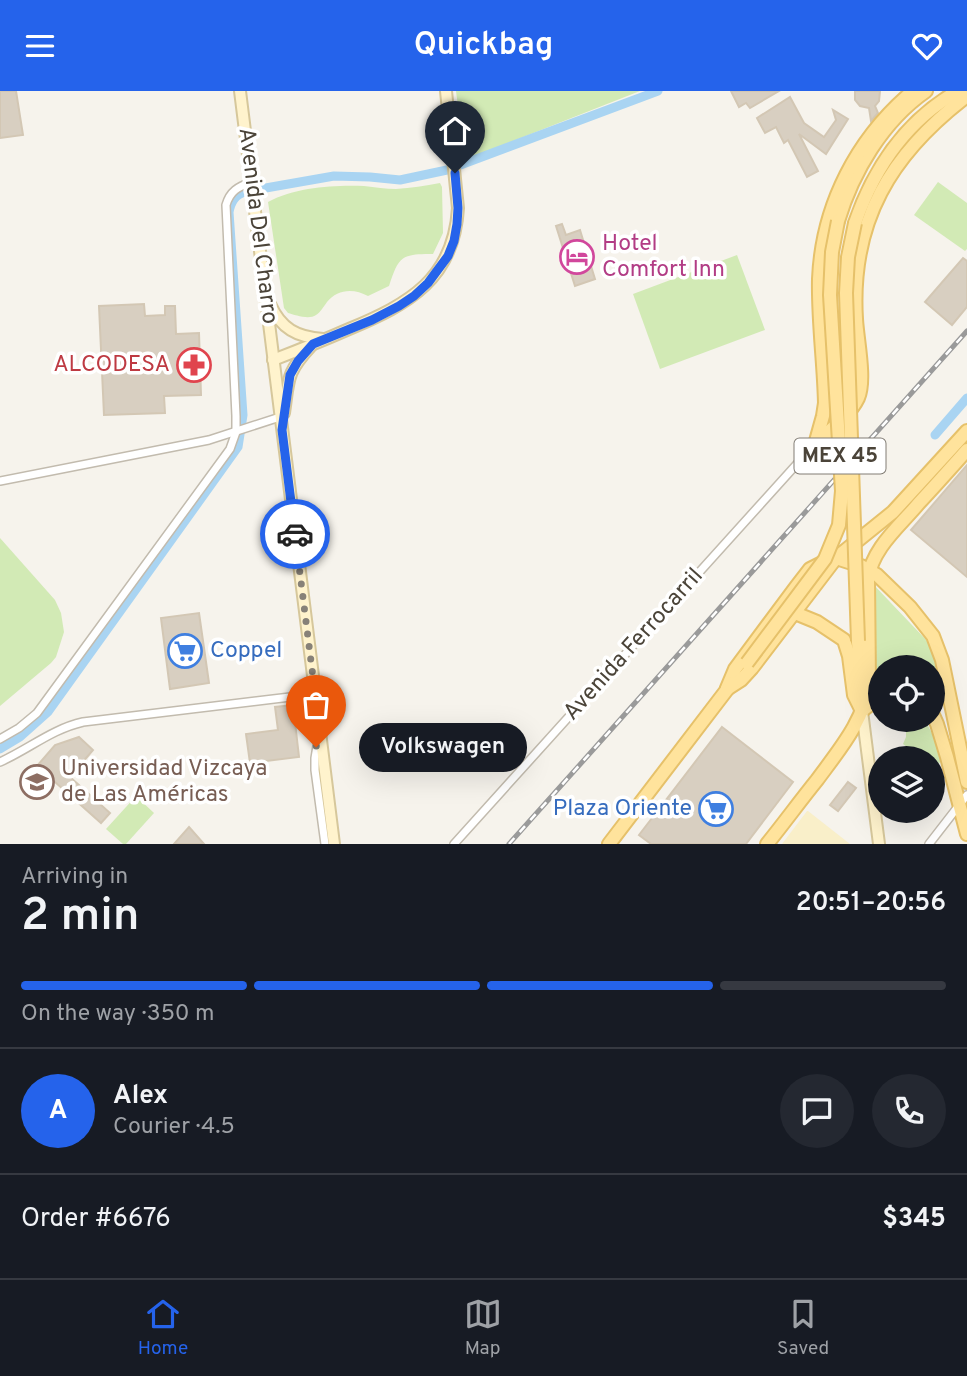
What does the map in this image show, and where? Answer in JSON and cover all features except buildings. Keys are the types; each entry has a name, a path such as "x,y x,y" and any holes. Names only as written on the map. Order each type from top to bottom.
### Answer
{"main road":[{"name":"Avenida Del Charro","path":"240,91 282,430"},
{"path":"273,360 372,320 399,306 414,296 438,270 451,249 458,208 446,91"},
{"path":"814,445 823,416 825,383 819,280 822,245 831,208 866,141 913,91"},
{"name":"MEX 45","path":"609,844 825,559 839,524 842,491 830,295 832,252 838,221 854,179 868,154 902,111 926,91"},
{"name":"MEX 45","path":"862,711 846,293 848,257 862,202 894,148 921,117 958,91"},
{"path":"814,445 845,415 858,398 861,373 855,296 856,271 866,225 874,203 899,162 931,126 967,96"},
{"path":"265,292 273,311 286,328 300,335 326,339"},
{"path":"313,344 290,375 282,430 334,844"},
{"path":"825,383 834,392 845,393 861,373"},
{"path":"727,689 747,675 836,558 911,494 967,432"},
{"path":"767,844 843,744 862,711 869,681 867,593 869,570 875,556 967,450"},
{"path":"727,689 735,669 814,566 836,558 869,570 910,607 933,636 942,660 967,782"},
{"path":"795,613 817,622 844,640 854,695 862,711 879,844"},
{"path":"862,711 868,706"},
{"path":"945,713 951,706"},
{"path":"938,732 963,800 967,834"},
{"path":"958,736 967,747"}],"street":[{"path":"0,739 37,713 226,457 234,442 236,401 226,205 234,190 251,182"},
{"path":"0,481 187,445 280,417"},
{"name":"Avenida Ferrocarril","path":"454,844 814,445"},
{"path":"0,762 56,731 83,722 315,694"},
{"path":"320,733 315,770 324,844"},
{"path":"929,844 963,800"}],"green space":[{"path":"456,91 640,91 465,160"},
{"path":"938,182 967,203 965,251 914,215"},
{"path":"440,183 443,233 433,254 408,256 403,259 389,286 368,296 357,292 341,292 313,316 302,317 288,313 284,308 268,202 290,193 315,188 364,186 396,189"},
{"path":"737,255 765,330 660,369 633,294"},
{"path":"0,538 55,600 61,613 64,632 56,657 51,663 0,706"},
{"path":"871,582 931,645 936,655 873,655"},
{"path":"906,732 931,732 938,746 906,746 903,744"},
{"path":"136,796 154,813 126,844 123,844 106,829"}],"sand":[{"path":"808,811 850,844 782,844"}],"waterway":[{"path":"260,189 334,176 400,180 447,170 658,91"},
{"path":"0,749 20,737 48,712 238,447 243,415 229,212 234,199 245,192"},
{"path":"935,435 967,398"}],"railway":[{"path":"509,844 967,331"}],"way so far":[{"path":"295,534 320,733 316,747"}],"place":[{"name":"Hotel Comfort Inn","path":"577,257"},
{"name":"ALCODESA","path":"194,365"},
{"name":"Coppel","path":"185,651"},
{"name":"Volkswagen","path":"316,747"},
{"name":"Universidad Vizcaya de Las Américas","path":"37,782"},
{"name":"Plaza Oriente","path":"716,809"}],"route":[{"path":"295,534 282,430 288,382 293,368 313,344 399,306 428,283 448,256 454,241 458,208 455,173"}]}
